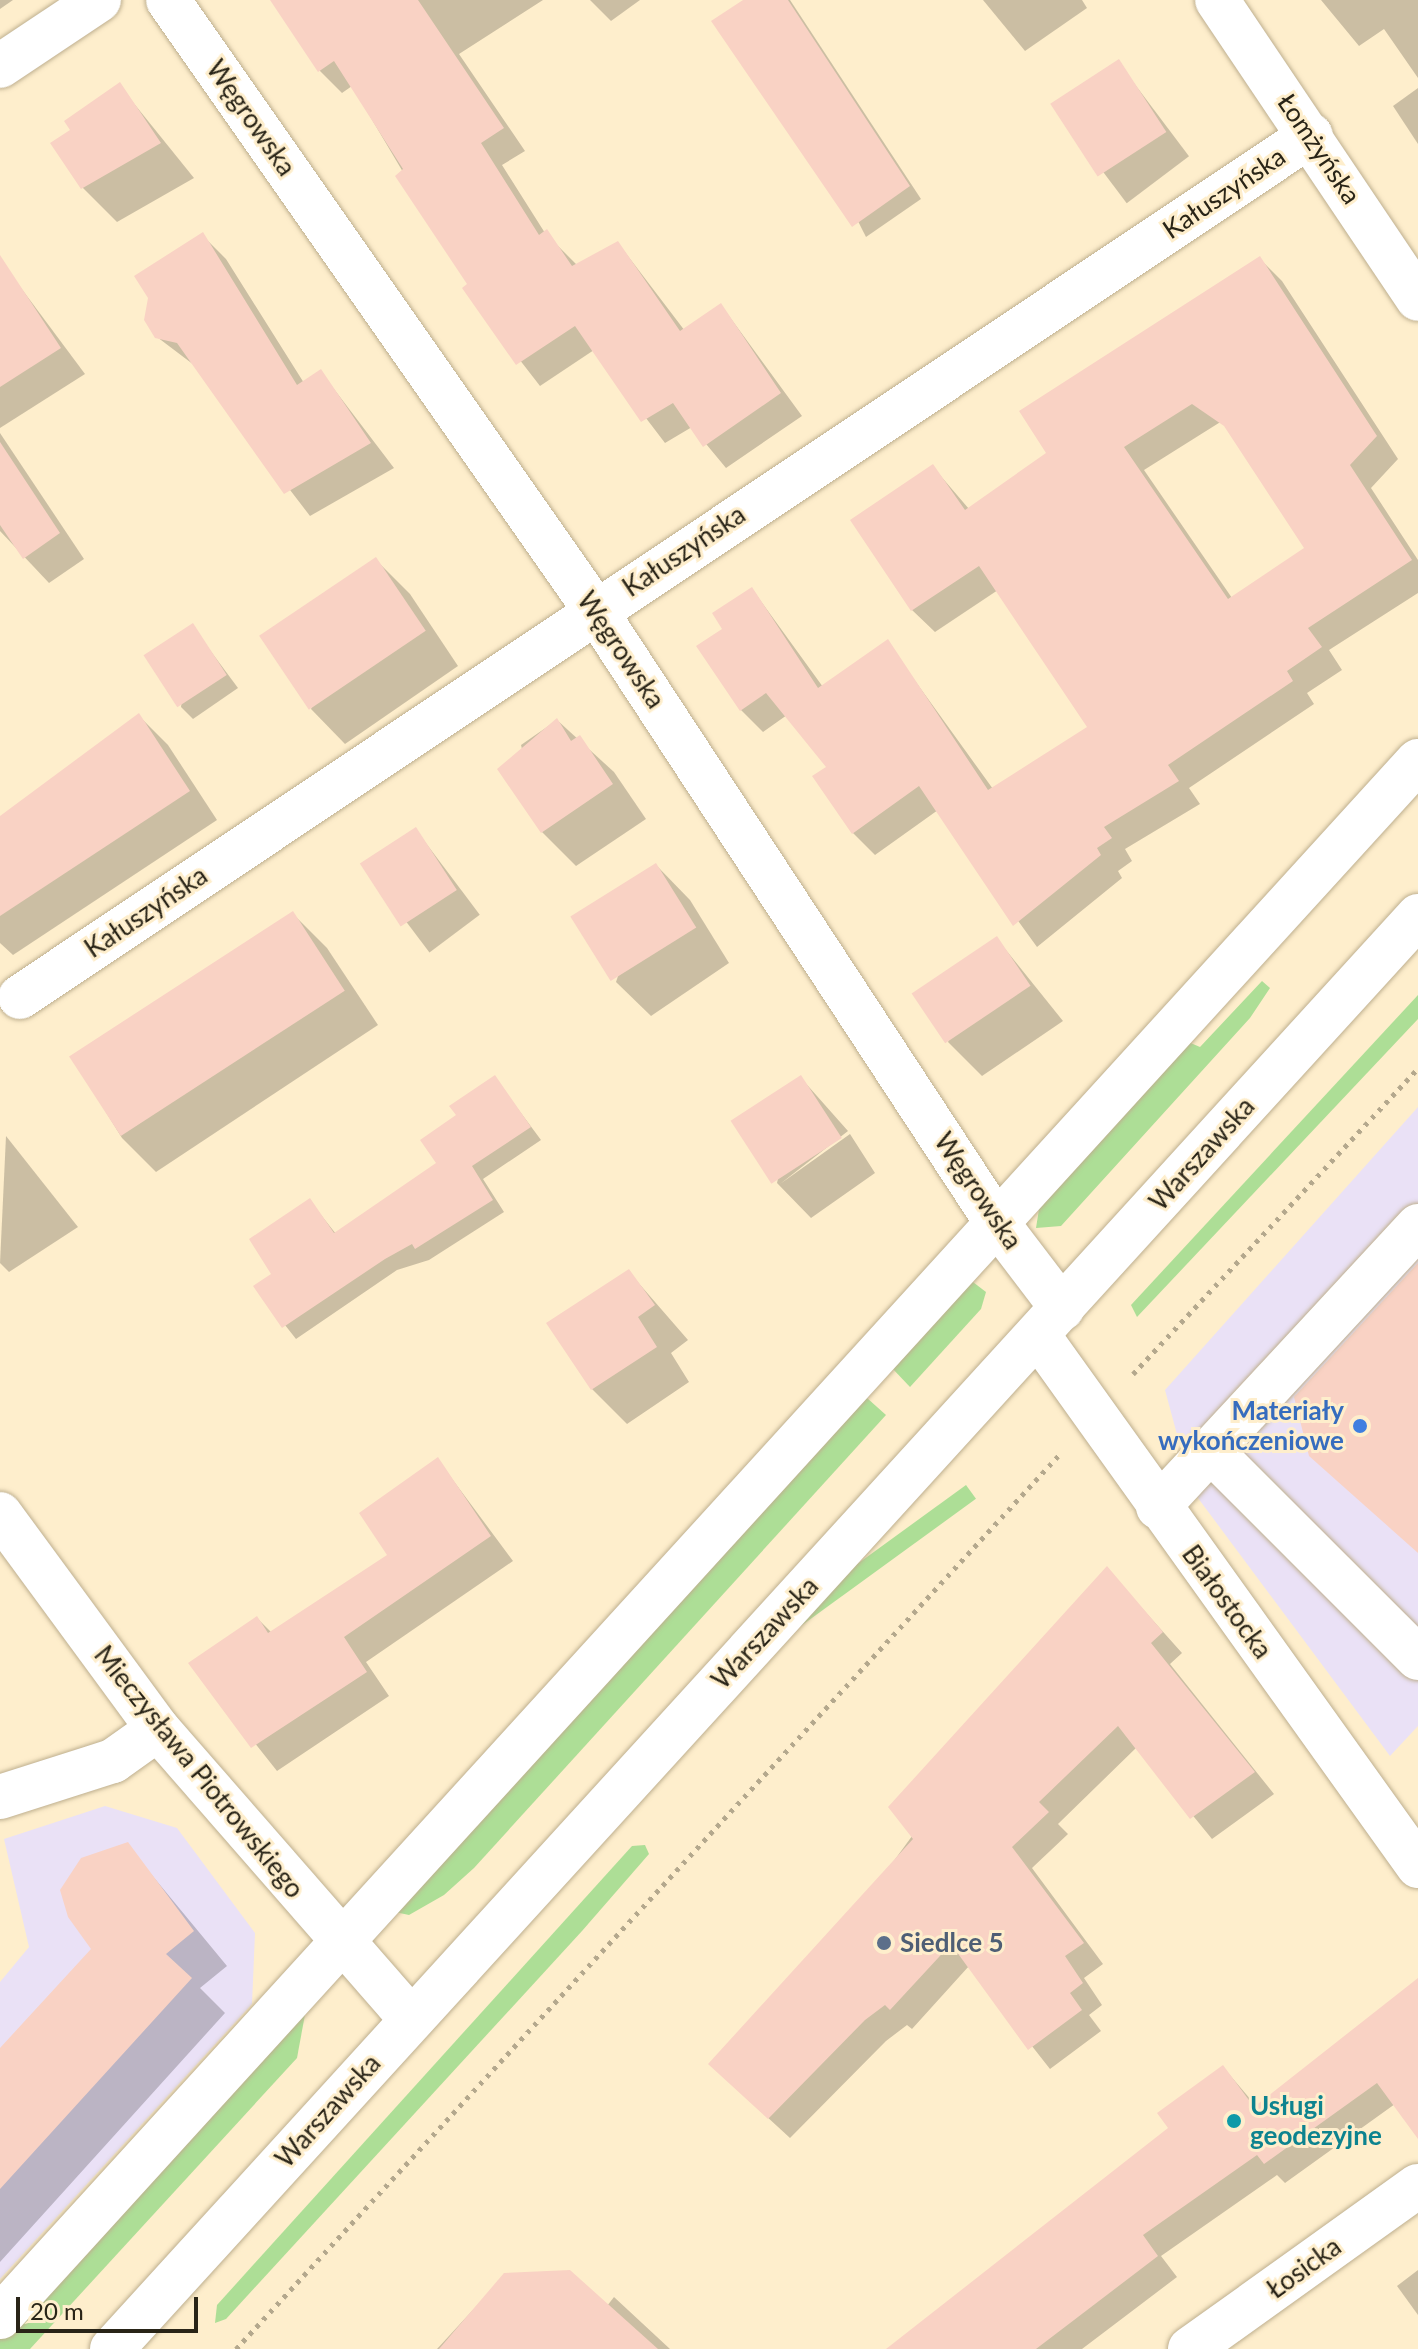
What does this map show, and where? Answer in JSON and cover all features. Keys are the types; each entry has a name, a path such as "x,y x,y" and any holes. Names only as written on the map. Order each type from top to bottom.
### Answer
{"street":[{"path":"0,66 99,0"},
{"name":"Węgrowska","path":"168,0 595,610 995,1220 1050,1322"},
{"name":"Łomżyńska","path":"1217,0 1311,135 1418,299"},
{"name":"Kałuszyńska","path":"20,997 595,610 1311,135"},
{"path":"0,2317 995,1220 1418,761"},
{"name":"Warszawska","path":"112,2349 1418,916"},
{"path":"1158,1507 1418,1226"},
{"name":"Białostocka","path":"1050,1322 1096,1414 1158,1507 1418,1866"},
{"path":"1210,1450 1418,1658"},
{"name":"Mieczysława Piotrowskiego","path":"0,1514 158,1729 338,1942 411,2019"},
{"path":"0,1797 113,1761 158,1729"},
{"name":"Łosicka","path":"1190,2349 1418,2186"}],"path":[{"path":"236,2349 1418,1068"}],"shaded area":[{"path":"1418,1107 1418,1726 1390,1756 1192,1490 1165,1390"},
{"path":"105,1806 177,1828 255,1933 252,2004 0,2279 0,1982 29,1947 4,1839"}],"green space":[{"path":"1262,981 1270,988 1250,1018 1061,1226 1036,1228 1040,1203 1186,1041 1200,1047"},
{"path":"1418,995 1418,1019 1137,1317 1131,1305"},
{"path":"969,1279 986,1292 981,1309 910,1387 891,1367"},
{"path":"867,1398 886,1415 474,1868 444,1895 409,1915 395,1912"},
{"path":"966,1485 976,1499 745,1666 735,1653"},
{"path":"645,1845 649,1854 582,1931 226,2319 215,2323 217,2305 632,1846"},
{"path":"306,2009 297,2058 30,2349 0,2349 0,2336"}],"building":[{"path":"270,0 418,0 504,128 481,143 539,235 547,229 572,266 618,241 680,331 721,303 781,393 703,447 673,403 641,422 575,326 516,365 462,288 467,284 395,176 403,169 334,61 318,72"},
{"path":"743,0 788,0 910,186 852,227 711,21"},
{"path":"1119,59 1166,132 1098,177 1050,104"},
{"path":"120,82 161,143 81,189 50,143 70,130 64,121"},
{"path":"203,232 297,385 321,369 371,443 284,494 177,343 155,338 144,320 148,298 134,276"},
{"path":"0,255 61,348 0,387"},
{"path":"1260,256 1377,436 1350,465 1412,560 1308,628 1322,647 1287,671 1293,681 1168,765 1179,781 1104,827 1112,838 1097,848 1101,855 1013,926 919,786 852,834 812,776 826,767 766,693 740,711 696,646 722,629 712,613 752,587 818,688 888,639 988,790 1087,727 979,566 911,611 850,520 933,464 965,510 1046,453 1019,411","holes":["1192,404 1224,426 1304,548 1228,599 1124,447"]},
{"path":"0,442 60,533 23,559 0,525"},
{"path":"376,557 426,631 309,710 259,636"},
{"path":"193,623 227,675 177,707 144,655"},
{"path":"139,713 190,791 0,916 0,816"},
{"path":"557,718 571,741 580,735 613,784 541,833 497,769"},
{"path":"416,827 457,890 401,926 360,863"},
{"path":"656,863 696,927 611,981 570,917"},
{"path":"293,911 345,991 121,1136 69,1056"},
{"path":"997,936 1031,986 945,1043 912,994"},
{"path":"495,1075 531,1127 472,1166 493,1200 415,1249 412,1244 385,1259 282,1328 253,1286 271,1274 249,1239 310,1198 334,1233 436,1163 420,1140 456,1115 449,1106"},
{"path":"801,1075 842,1138 771,1184 731,1121"},
{"name":"Materiały wykończeniowe","path":"1418,1263 1418,1553 1309,1456 1294,1397"},
{"path":"629,1269 655,1305 638,1317 657,1347 591,1390 546,1323"},
{"path":"438,1457 491,1536 344,1637 367,1672 251,1748 188,1663 257,1616 268,1633 387,1555 359,1513"},
{"path":"1107,1566 1163,1632 1151,1643 1255,1772 1190,1819 1118,1726 1039,1802 1049,1812 1012,1847 1084,1943 1065,1956 1083,1983 1070,1993 1082,2010 1028,2050 951,1944 890,2010 885,2005 865,2020 768,2119 708,2064 913,1839 888,1807"},
{"path":"128,1842 194,1931 166,1954 192,1978 0,2189 0,2048 91,1949 68,1917 60,1890 81,1858"},
{"path":"1418,1978 1418,2139 1377,2083 1264,2164 1257,2155 1143,2235 1158,2256 1036,2349 886,2349 1168,2128 1157,2113 1223,2065 1254,2107"},
{"path":"570,2270 658,2349 439,2349 504,2273"}],"place":[{"name":"Materiały wykończeniowe","path":"1360,1426"},
{"name":"Siedlce 5","path":"884,1943"},
{"name":"Usługi geodezyjne","path":"1234,2121"}]}
